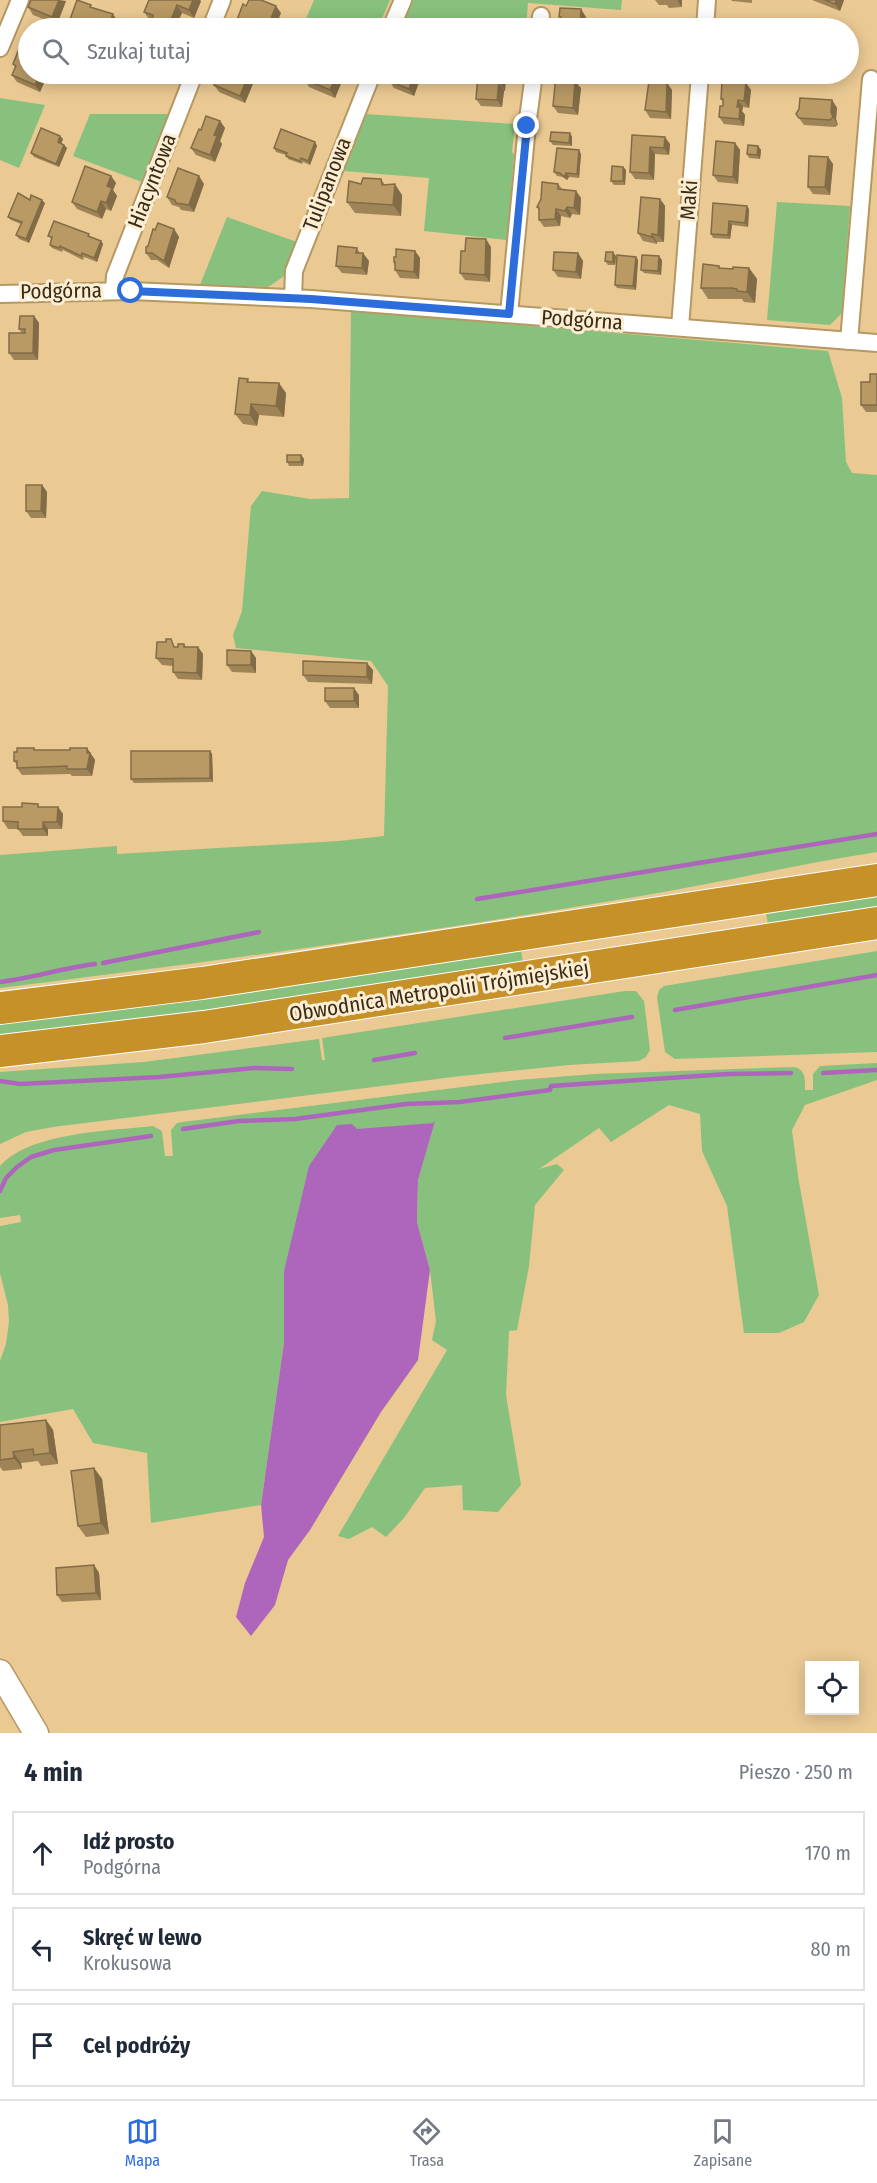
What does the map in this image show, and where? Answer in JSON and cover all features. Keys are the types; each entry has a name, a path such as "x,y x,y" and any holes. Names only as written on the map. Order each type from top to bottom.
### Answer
{"highway":[{"name":"Obwodnica Metropolii Trójmiejskiej","path":"0,1008 202,983 877,880"},
{"name":"Obwodnica Metropolii Trójmiejskiej","path":"0,1051 215,1026 877,922"}],"street":[{"path":"0,48 20,0"},
{"path":"215,18 222,0"},
{"path":"395,18 403,0"},
{"path":"706,18 707,0"},
{"path":"849,341 871,79"},
{"name":"Hiacyntowa","path":"114,290 115,276 190,84"},
{"name":"Tulipanowa","path":"293,298 294,271 368,84"},
{"path":"509,314 525,138 533,84"},
{"name":"Maki","path":"680,327 699,84"},
{"name":"Podgórna","path":"0,294 114,290 293,298 877,343"},
{"path":"0,1672 36,1733"}],"green space":[{"path":"314,0 390,0 382,18 306,18"},
{"path":"413,0 622,0 621,10 528,3 527,18 406,18"},
{"path":"0,98 45,105 19,168 0,160"},
{"path":"90,114 169,114 142,182 73,156"},
{"path":"365,114 515,124 507,240 424,231 429,178 343,171"},
{"path":"777,202 850,206 842,313 830,325 767,320"},
{"path":"227,217 297,242 283,277 268,287 200,285"},
{"path":"351,308 496,323 828,351 842,398 846,462 852,473 877,475 877,852 671,891 481,922 241,957 0,988 0,855 117,846 117,854 339,841 384,836 388,686 371,661 236,648 233,635 242,611 251,506 262,491 310,499 349,498"},
{"path":"877,889 877,914 769,931 765,906"},
{"path":"520,944 524,970 0,1043 0,1018"},
{"path":"877,951 877,1052 675,1059 665,1052 657,997 659,990 664,986"},
{"path":"636,991 644,1001 650,1050 646,1057 639,1061 569,1065 461,1076 53,1127 26,1132 0,1144 0,1072 144,1062 319,1039 322,1060 325,1060 322,1038"},
{"path":"877,1063 877,1080 805,1105 792,1130 819,1295 804,1322 779,1333 744,1333 727,1206 702,1151 700,1114 669,1105 611,1142 599,1128 539,1169 557,1164 564,1170 535,1205 529,1266 517,1330 509,1331 506,1395 521,1485 498,1512 463,1510 462,1485 425,1488 404,1518 386,1537 372,1527 349,1539 338,1536 447,1350 432,1340 436,1321 430,1270 417,1222 418,1180 434,1123 356,1130 352,1124 284,1271 284,1342 261,1505 151,1523 147,1453 93,1443 73,1409 0,1422 0,1361 6,1344 9,1322 8,1305 0,1273 0,1226 21,1222 20,1215 0,1218 0,1166 31,1146 72,1135 153,1126 162,1131 165,1156 173,1156 171,1130 177,1123 183,1122 518,1080 594,1074 794,1067 803,1073 805,1090 813,1090 813,1074 820,1066"}],"shaded area":[{"path":"435,1121 418,1180 417,1222 430,1270 418,1360 381,1412 310,1530 288,1560 275,1605 251,1636 236,1617 245,1583 264,1537 261,1505 284,1342 284,1271 309,1166 337,1125 352,1124 357,1129"}],"building":[{"path":"31,0 59,0 52,17 28,7"},
{"path":"77,0 91,5 90,7 113,14 111,18 71,18"},
{"path":"149,0 193,0 189,10 177,5 172,18 152,18 153,15 144,12"},
{"path":"249,0 261,0 276,6 271,18 238,18 243,4 246,6"},
{"path":"560,8 581,9 581,18 559,17"},
{"path":"18,52 18,78 12,75 16,66 13,64"},
{"path":"214,84 245,84 240,96"},
{"path":"316,84 333,84 330,90"},
{"path":"396,84 411,84 409,89"},
{"path":"477,84 499,84 497,100 476,99"},
{"path":"555,84 575,84 573,108 553,106"},
{"path":"649,84 667,84 666,112 645,110"},
{"path":"722,84 746,84 744,101 738,100 739,119 719,117 720,106 723,106 723,99 721,99"},
{"path":"800,98 832,100 833,117 830,120 799,118 796,114"},
{"path":"206,116 220,121 214,135 217,136 210,155 191,148"},
{"path":"41,128 60,136 58,142 64,145 56,164 31,153"},
{"path":"281,129 315,142 308,161 286,156 287,153 274,148"},
{"path":"551,132 570,133 569,143 550,141"},
{"path":"632,135 665,137 664,148 650,147 649,173 630,172"},
{"path":"716,141 735,143 733,177 713,175"},
{"path":"748,145 758,146 757,155 747,154"},
{"path":"557,148 579,150 577,174 566,173 564,177 554,172"},
{"path":"809,156 828,157 825,187 808,187"},
{"path":"85,166 111,176 107,186 112,188 106,203 101,201 97,212 72,202"},
{"path":"612,166 623,167 623,181 611,181"},
{"path":"178,168 199,176 189,205 176,203 175,200 167,197"},
{"path":"363,178 381,179 382,185 395,184 393,205 347,202 349,181 361,184"},
{"path":"542,182 558,184 558,189 576,191 574,208 567,207 565,211 556,209 555,219 539,220 539,208 537,207 541,199"},
{"path":"18,193 30,200 31,195 42,200 26,239 16,235 22,222 8,217"},
{"path":"641,197 660,199 658,235 652,234 652,237 638,233"},
{"path":"713,203 747,206 745,223 729,221 728,235 711,234"},
{"path":"54,221 101,241 94,258 82,253 81,256 60,246 59,248 50,245 52,237 48,236"},
{"path":"158,223 174,229 164,261 152,253 146,253 153,229 155,230"},
{"path":"466,238 486,239 485,275 460,273 461,251 465,251"},
{"path":"338,246 357,248 356,253 363,253 362,268 336,266"},
{"path":"396,249 415,251 414,272 395,270"},
{"path":"554,252 578,253 576,272 553,270"},
{"path":"606,252 613,252 613,262 605,261"},
{"path":"617,255 636,257 633,286 615,285"},
{"path":"642,255 659,256 658,271 641,270"},
{"path":"703,264 719,266 719,268 749,268 747,292 732,288 701,288"},
{"path":"20,316 34,316 33,353 9,353 9,333 25,333 25,329 19,329"},
{"path":"870,374 877,374 877,405 861,405 861,382 870,382"},
{"path":"239,378 248,379 247,382 279,383 276,406 251,404 250,415 235,414"},
{"path":"287,455 301,455 301,462 287,462"},
{"path":"26,485 42,485 41,511 26,511"},
{"path":"166,639 171,639 174,647 184,644 184,647 198,647 197,673 173,672 173,659 156,658 157,642 166,642"},
{"path":"227,650 251,651 251,665 227,665"},
{"path":"303,661 367,663 367,677 303,675"},
{"path":"325,688 354,688 354,701 325,701"},
{"path":"17,748 70,750 70,748 87,748 87,753 90,753 87,769 67,769 67,766 17,768 14,752 17,752"},
{"path":"131,751 210,751 210,778 131,779"},
{"path":"22,803 38,804 38,807 58,807 57,822 43,822 43,829 18,829 18,822 3,821 3,807 22,807"},
{"path":"46,1420 50,1453 34,1455 33,1449 13,1452 14,1458 0,1460 0,1425"},
{"path":"94,1468 101,1523 78,1526 71,1471"},
{"path":"94,1565 96,1593 57,1595 56,1568"}],"waterway":[{"path":"477,899 877,834"},
{"path":"103,963 259,932"},
{"path":"0,982 95,964"},
{"path":"675,1010 877,975"},
{"path":"505,1038 632,1017"},
{"path":"374,1060 415,1053"},
{"path":"0,1081 20,1084 159,1077 254,1068 292,1069"},
{"path":"823,1073 877,1070"},
{"path":"183,1129 239,1121 295,1119 406,1104 460,1102 550,1090 551,1086 728,1074 791,1073"},
{"path":"0,1191 6,1178 31,1157 54,1150 151,1136"}],"route":[{"path":"131,291 311,299 509,314 527,126"}]}
